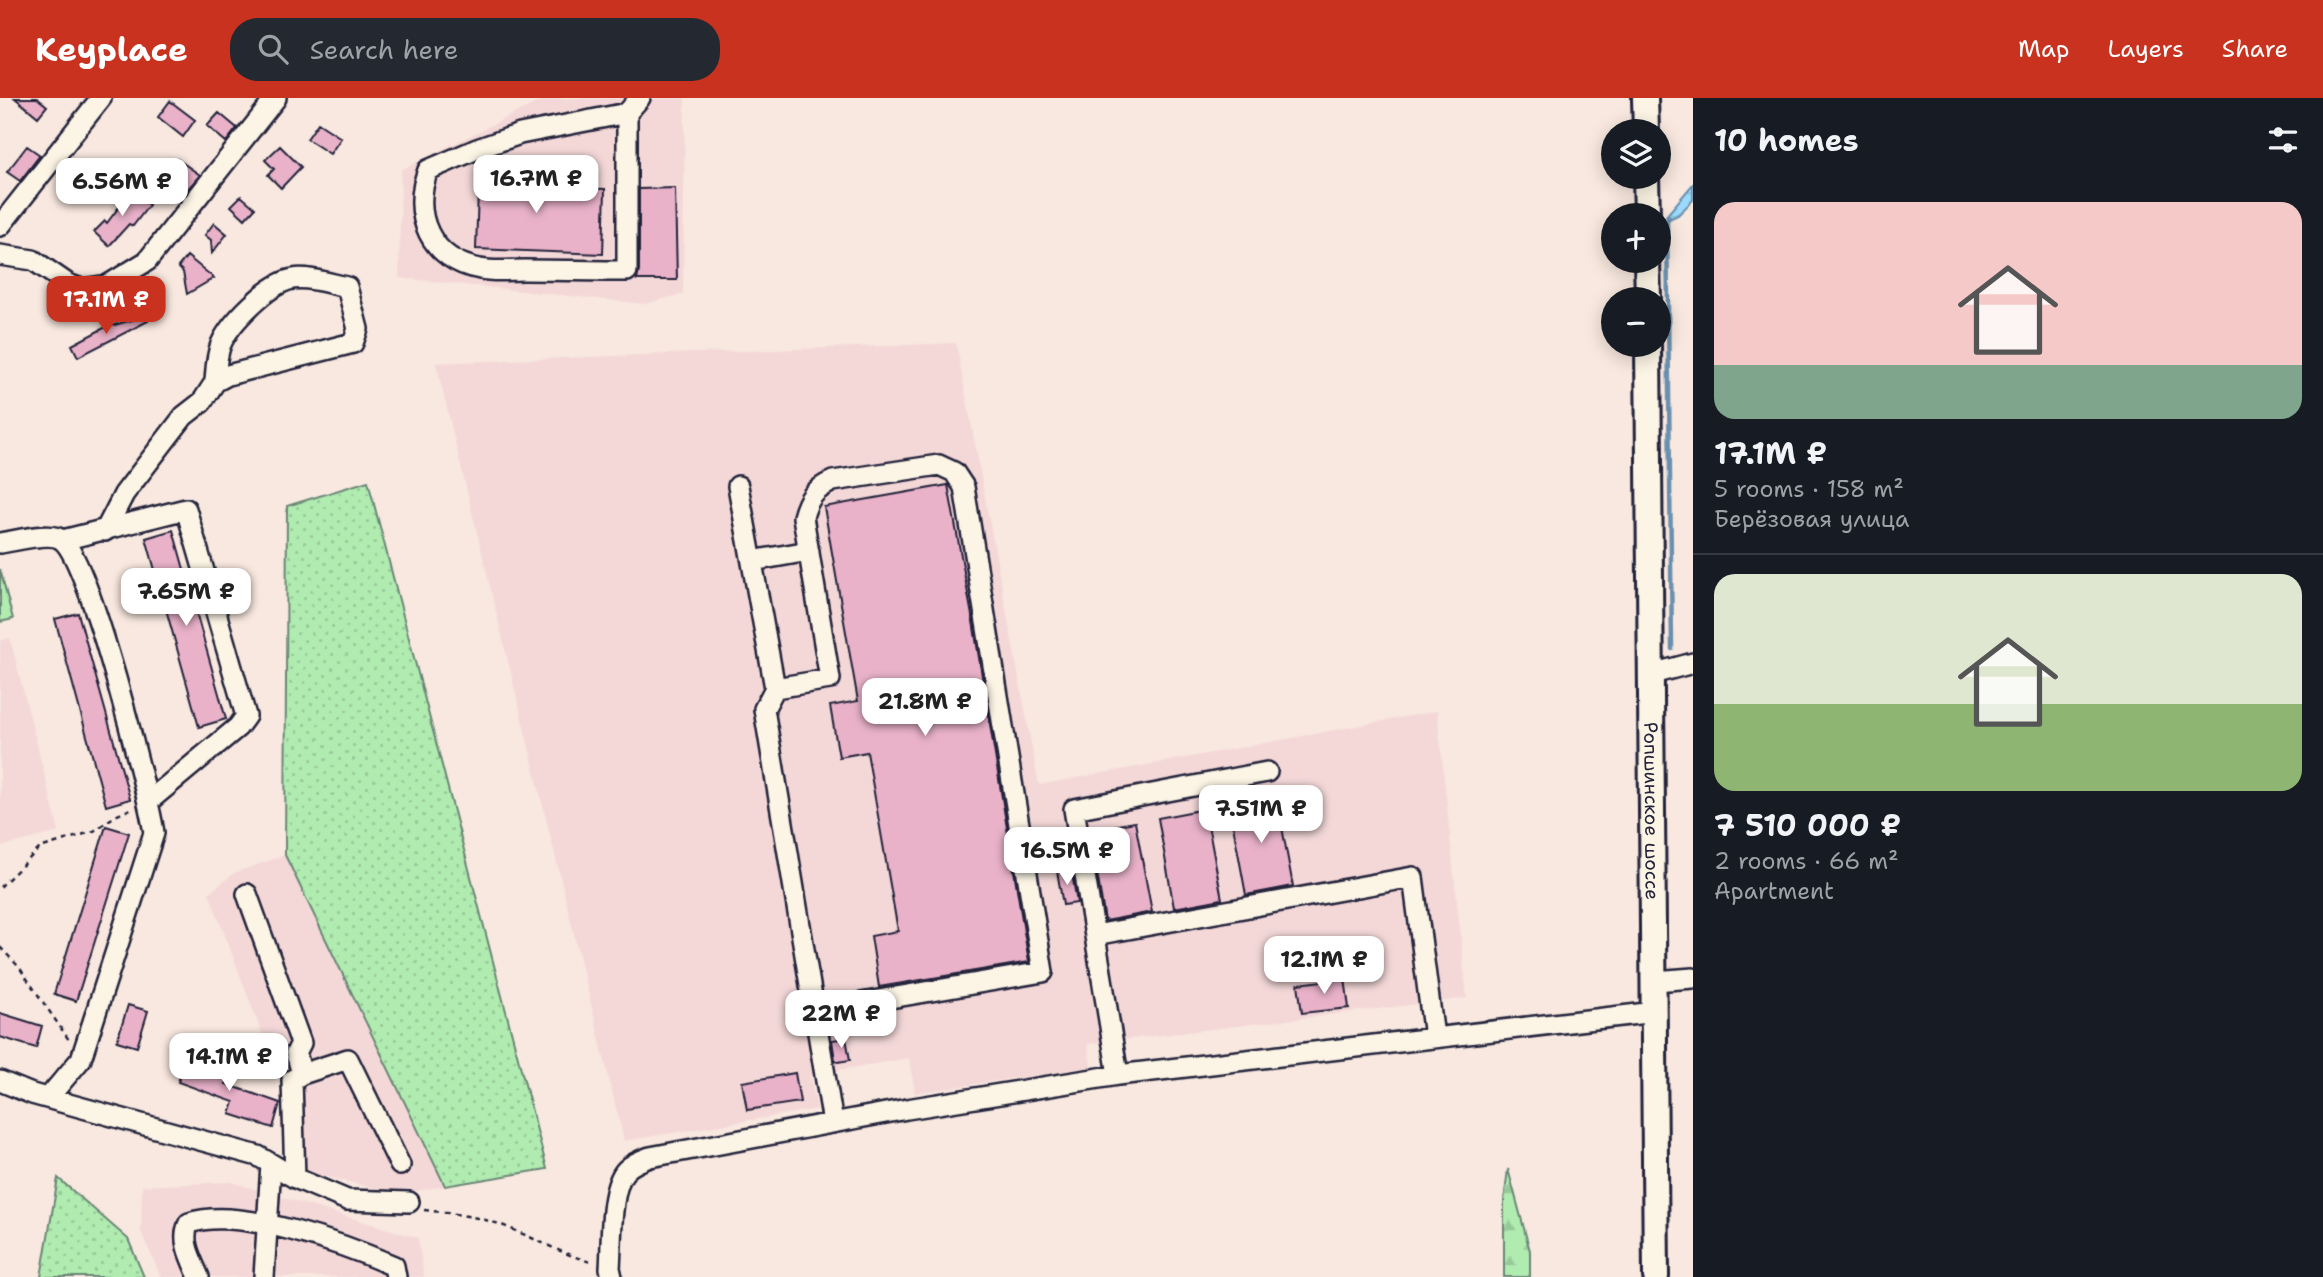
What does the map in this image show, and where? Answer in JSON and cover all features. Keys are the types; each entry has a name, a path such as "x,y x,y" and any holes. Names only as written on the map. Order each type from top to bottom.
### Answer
{"main road":[{"path":"1646,98 1646,119"},
{"name":"Ропшинское шоссе","path":"1648,357 1656,1012 1656,1277"}],"street":[{"path":"0,226 101,98"},
{"path":"0,255 33,260 68,284 81,289 108,285 147,261 276,98"},
{"path":"627,113 627,271 480,269 455,260 440,250 432,240 425,224 421,202 428,170 520,134 627,113 640,98"},
{"path":"105,531 124,494 184,416 202,402 215,382 228,375 353,342 358,329 347,287 295,278 275,284 256,299 222,341 216,362 215,382"},
{"path":"775,688 830,679 803,517 812,494 833,481 939,465 947,467 961,478 967,500 1043,972 814,1011"},
{"path":"738,486 775,688 764,709 833,1123"},
{"path":"63,540 186,509 246,716 238,727 141,805"},
{"path":"0,543 44,536 55,536 63,540 89,593 141,805 154,833 81,1059 48,1098"},
{"path":"752,561 809,551"},
{"path":"1652,674 1692,661"},
{"path":"1118,1075 1074,809 1267,772"},
{"path":"1095,935 1413,877 1434,1037"},
{"path":"247,894 301,1043 296,1053 302,1074"},
{"path":"1655,981 1693,978"},
{"path":"611,1273 618,1184 625,1171 650,1157 906,1109 1118,1075 1656,1012"},
{"path":"295,1178 292,1080 302,1074 348,1059 400,1165"},
{"path":"0,1081 48,1098 265,1160 295,1178 347,1200 410,1202"},
{"path":"264,1277 268,1224 265,1160"},
{"path":"199,1277 184,1233 189,1223 204,1218 268,1224 353,1248 394,1266 396,1277"}],"path":[{"path":"0,887 40,848 94,831 141,805"},
{"path":"0,947 19,967 81,1059"},
{"path":"410,1202 424,1210 497,1223 611,1273"}],"shaded area":[{"path":"546,98 685,98 683,294 645,304 399,278 401,170"},
{"path":"956,343 1039,785 1437,711 1467,998 1088,1044 1091,1067 915,1093 909,1058 810,1075 817,1109 624,1141 436,363"},
{"path":"10,638 59,832 0,847 0,641"},
{"path":"285,855 445,1186 399,1194 294,1169 282,1067 263,1036 209,893 234,873"},
{"path":"231,1182 418,1238 424,1277 161,1277 141,1232 142,1186"}],"green space":[{"path":"368,481 547,1169 445,1186 285,855 287,506"},
{"path":"0,569 13,619 0,622"},
{"path":"1508,1169 1530,1251 1530,1277 1504,1277 1504,1201"},
{"path":"58,1178 128,1239 144,1277 41,1277"}],"water":[{"path":"1693,184 1693,200 1671,218 1671,210"}],"building":[{"path":"15,98 37,98 47,106 38,117"},
{"path":"170,101 195,120 183,137 158,117"},
{"path":"219,113 237,128 226,142 207,126"},
{"path":"318,123 341,138 330,154 307,139"},
{"path":"27,146 40,155 20,181 7,172"},
{"path":"280,146 301,167 281,188 268,175 274,169 265,160"},
{"path":"177,159 200,175 187,190 166,175"},
{"path":"513,159 512,186 605,189 603,254 476,249 479,161"},
{"path":"675,188 677,280 637,280 639,189"},
{"path":"131,191 149,205 133,226 129,224 109,246 94,232 105,221 107,223"},
{"path":"241,196 255,208 245,219 231,206"},
{"path":"214,223 227,234 212,253 211,240 205,235"},
{"path":"187,256 214,278 187,294 183,272 178,267"},
{"path":"146,316 148,321 78,357 72,345 104,328"},
{"path":"948,485 1029,962 879,987 871,936 898,931 867,752 839,757 830,706 858,701 824,507"},
{"path":"173,530 226,719 199,727 146,538"},
{"path":"78,613 130,799 106,806 55,619"},
{"path":"1276,795 1293,886 1246,895 1229,804"},
{"path":"1205,809 1222,899 1174,908 1158,818"},
{"path":"1135,822 1152,912 1105,921 1090,830"},
{"path":"106,826 129,833 76,1001 54,994"},
{"path":"1071,868 1077,903 1063,905 1057,871"},
{"path":"1345,978 1349,1008 1302,1013 1298,984"},
{"path":"128,1005 148,1011 137,1047 117,1041"},
{"path":"0,1013 42,1026 36,1048 0,1037"},
{"path":"846,1038 850,1060 838,1062 835,1060 832,1040"},
{"path":"186,1058 230,1072 226,1084 280,1103 273,1128 230,1114 234,1102 178,1082"},
{"path":"795,1073 800,1102 747,1110 742,1082"}],"waterway":[{"path":"1668,273 1672,649"}]}
